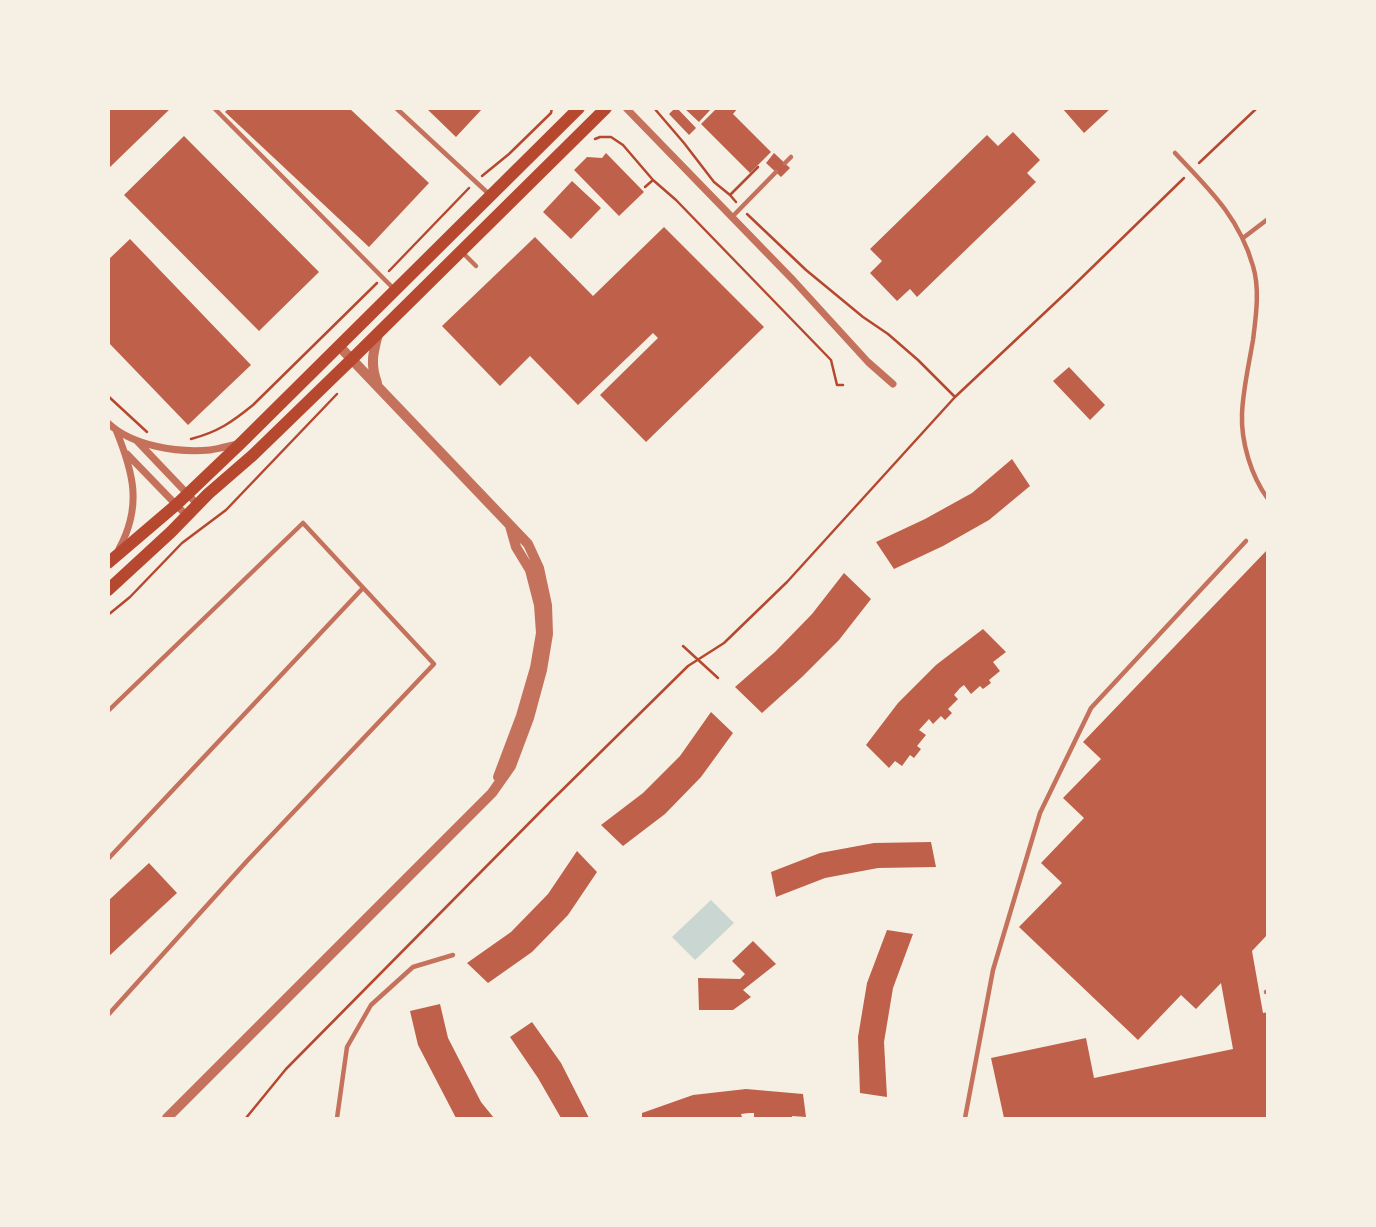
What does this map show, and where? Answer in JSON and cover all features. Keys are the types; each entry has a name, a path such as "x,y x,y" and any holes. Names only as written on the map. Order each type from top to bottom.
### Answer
{"main road":[{"path":"111,561 242,443 579,108"},
{"path":"108,590 208,494 253,455 606,108"}],"street":[{"path":"626,108 794,281 868,362 893,384"},
{"path":"378,334 372,358 378,386"},
{"path":"167,1118 492,793 535,668 541,633 540,605 530,570 516,547 510,524 339,346"},
{"path":"108,423 136,441 170,449 210,450 242,443"},
{"path":"111,561 128,533 133,503 131,473 116,430"},
{"path":"136,441 198,505"},
{"path":"124,451 187,516"}],"lane":[{"path":"214,108 396,290"},
{"path":"396,108 491,196"},
{"path":"1175,153 1224,205 1243,238 1254,268 1257,290 1256,318 1242,415 1247,453 1260,489 1268,499"},
{"path":"785,163 791,157"},
{"path":"731,217 776,172"},
{"path":"1243,238 1268,219"},
{"path":"461,251 476,266"},
{"path":"108,711 303,523 434,664 109,1013"},
{"path":"965,1118 993,970 1040,813 1091,708 1247,541"},
{"path":"108,859 363,588"},
{"path":"337,1118 347,1047 371,1006 413,967 453,955"}],"path":[{"path":"183,440 211,434 253,405 475,182 509,154 551,113 552,108"},
{"path":"654,108 714,182 741,208 806,270 888,334 955,397"},
{"path":"246,1118 286,1069 660,693 697,659 724,643 788,582 955,397 1257,108"},
{"path":"593,140 600,137 611,138 623,145 653,180 676,200 831,360 838,385 843,386"},
{"path":"684,143 688,138"},
{"path":"730,195 758,167"},
{"path":"645,187 653,180"},
{"path":"108,615 130,597 182,543 226,510 344,387"},
{"path":"108,396 146,431 154,435"},
{"path":"108,496 108,517"},
{"path":"683,646 718,678"}],"shaded area":[{"path":"711,900 734,923 695,960 672,937"}],"building":[{"path":"108,108 171,108 108,169"},
{"path":"229,108 349,108 429,183 369,247 225,112"},
{"path":"426,108 483,108 456,137"},
{"path":"675,108 696,128 689,135 669,114"},
{"path":"684,108 712,108 699,122"},
{"path":"717,108 738,108 733,114 771,152 750,173 701,124"},
{"path":"1062,108 1111,108 1084,133"},
{"path":"1013,132 1040,160 1027,173 1036,182 917,297 910,289 897,301 870,273 882,261 870,249 987,135 998,146"},
{"path":"184,136 319,272 259,331 124,195"},
{"path":"606,153 644,192 619,216 574,170 587,157 602,158"},
{"path":"774,153 790,168 781,177 766,163"},
{"path":"572,181 601,208 571,239 543,212"},
{"path":"664,227 764,327 646,442 600,395 658,338 653,333 578,405 530,356 500,386 442,326 535,237 593,296"},
{"path":"130,239 251,365 188,425 108,342 108,260"},
{"path":"1069,367 1105,405 1090,420 1053,381"},
{"path":"1012,459 1030,486 989,520 894,569 876,542 972,493"},
{"path":"1268,549 1268,934 1252,951 1263,1013 1268,1012 1268,1118 1004,1118 991,1058 1086,1038 1094,1078 1233,1049 1221,983 1196,1009 1181,995 1138,1040 1019,927 1062,883 1041,863 1084,818 1063,798 1101,759 1083,742"},
{"path":"844,573 871,599 839,640 762,713 735,687 775,652 812,614"},
{"path":"983,629 1006,652 993,662 1000,671 983,689 980,686 971,694 964,685 960,688 954,695 958,699 948,709 952,713 945,720 941,716 933,724 929,719 919,730 926,735 917,746 921,749 914,758 910,755 902,766 895,761 889,768 866,745 898,703 936,665"},
{"path":"711,712 733,733 701,777 665,814 623,846 601,825 643,793 680,756"},
{"path":"931,842 936,867 878,868 825,878 776,897 771,872 820,853 874,843"},
{"path":"577,851 597,872 568,915 532,952 488,983 467,963 511,932 548,894"},
{"path":"149,863 177,893 108,957 108,901"},
{"path":"887,930 913,934 893,988 884,1042 887,1097 860,1093 858,1037 867,983"},
{"path":"753,941 776,964 743,990 751,997 733,1010 699,1010 698,978 740,979 745,974 732,961"},
{"path":"440,1004 448,1038 481,1102 494,1118 456,1118 418,1045 410,1011"},
{"path":"532,1022 561,1063 589,1118 561,1118 510,1037"},
{"path":"746,1089 803,1094 806,1117 766,1118 754,1117 754,1113 749,1113 741,1114 742,1117 738,1118 642,1118 642,1113 693,1095"}]}
